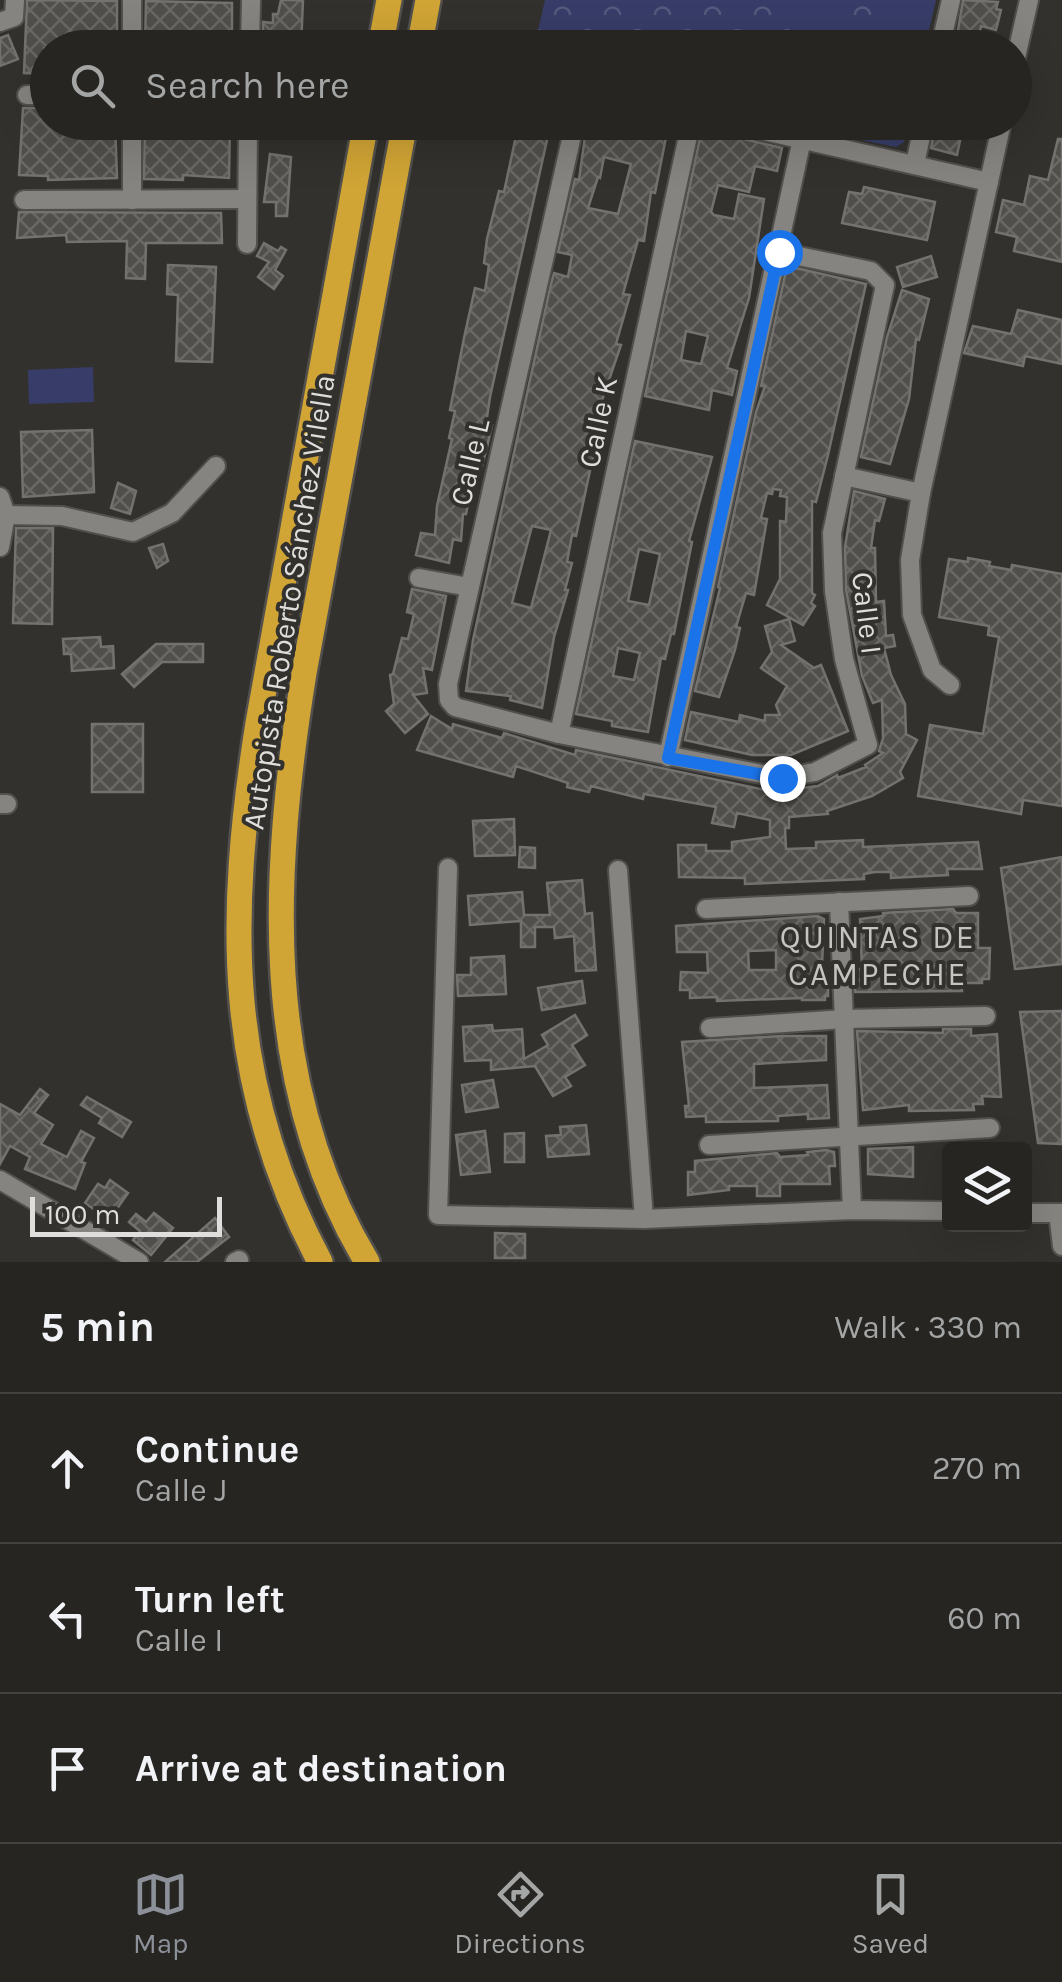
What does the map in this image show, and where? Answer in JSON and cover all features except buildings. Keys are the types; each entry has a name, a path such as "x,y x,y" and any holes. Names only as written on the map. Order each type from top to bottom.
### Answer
{"highway":[{"path":"383,30 389,0"},
{"path":"422,30 428,0"},
{"name":"Autopista Roberto Sánchez Vilella","path":"320,1262 282,1175 252,1072 240,997 237,903 247,789 363,140"},
{"name":"Autopista Roberto Sánchez Vilella","path":"367,1262 316,1151 298,1081 284,994 279,878 290,759 304,673 402,140"}],"street":[{"path":"0,22 14,17 15,0"},
{"path":"132,0 132,30"},
{"path":"250,30 251,0"},
{"path":"944,30 951,0"},
{"path":"1022,30 1029,0"},
{"path":"132,140 132,200"},
{"path":"247,244 248,140"},
{"name":"Calle L","path":"559,734 467,712 449,700 448,684 571,140"},
{"name":"Calle K","path":"559,734 687,140"},
{"path":"668,758 802,140"},
{"path":"807,140 989,182"},
{"path":"915,164 920,140"},
{"path":"950,685 932,670 912,615 910,560 998,140"},
{"path":"24,200 246,199"},
{"name":"Calle I","path":"559,734 782,778 816,772 868,745 844,659 834,591 832,533 886,285 871,271 779,252"},
{"path":"0,547 3,506 134,532 172,513 216,466"},
{"path":"844,476 921,493"},
{"path":"419,578 470,587"},
{"path":"448,868 438,1215 644,1219 852,1210 942,1212"},
{"path":"618,870 644,1219"},
{"path":"706,909 969,896"},
{"path":"839,902 852,1210"},
{"path":"710,1028 844,1019 986,1016"},
{"path":"708,1145 990,1128"},
{"path":"0,1180 139,1262"},
{"path":"1032,1213 1060,1214 1062,1246"}],"green space":[{"path":"545,0 936,0 929,30 538,30"},
{"path":"806,0 826,0 865,30 789,30"},
{"path":"883,0 930,0 924,23 915,22 913,30 877,30"},
{"path":"862,140 904,140 896,147"},
{"path":"93,367 94,402 29,404 28,370"}],"district":[{"name":"QUINTAS DE CAMPECHE","path":"878,956"}],"route":[{"path":"779,252 668,758 782,778"}]}
